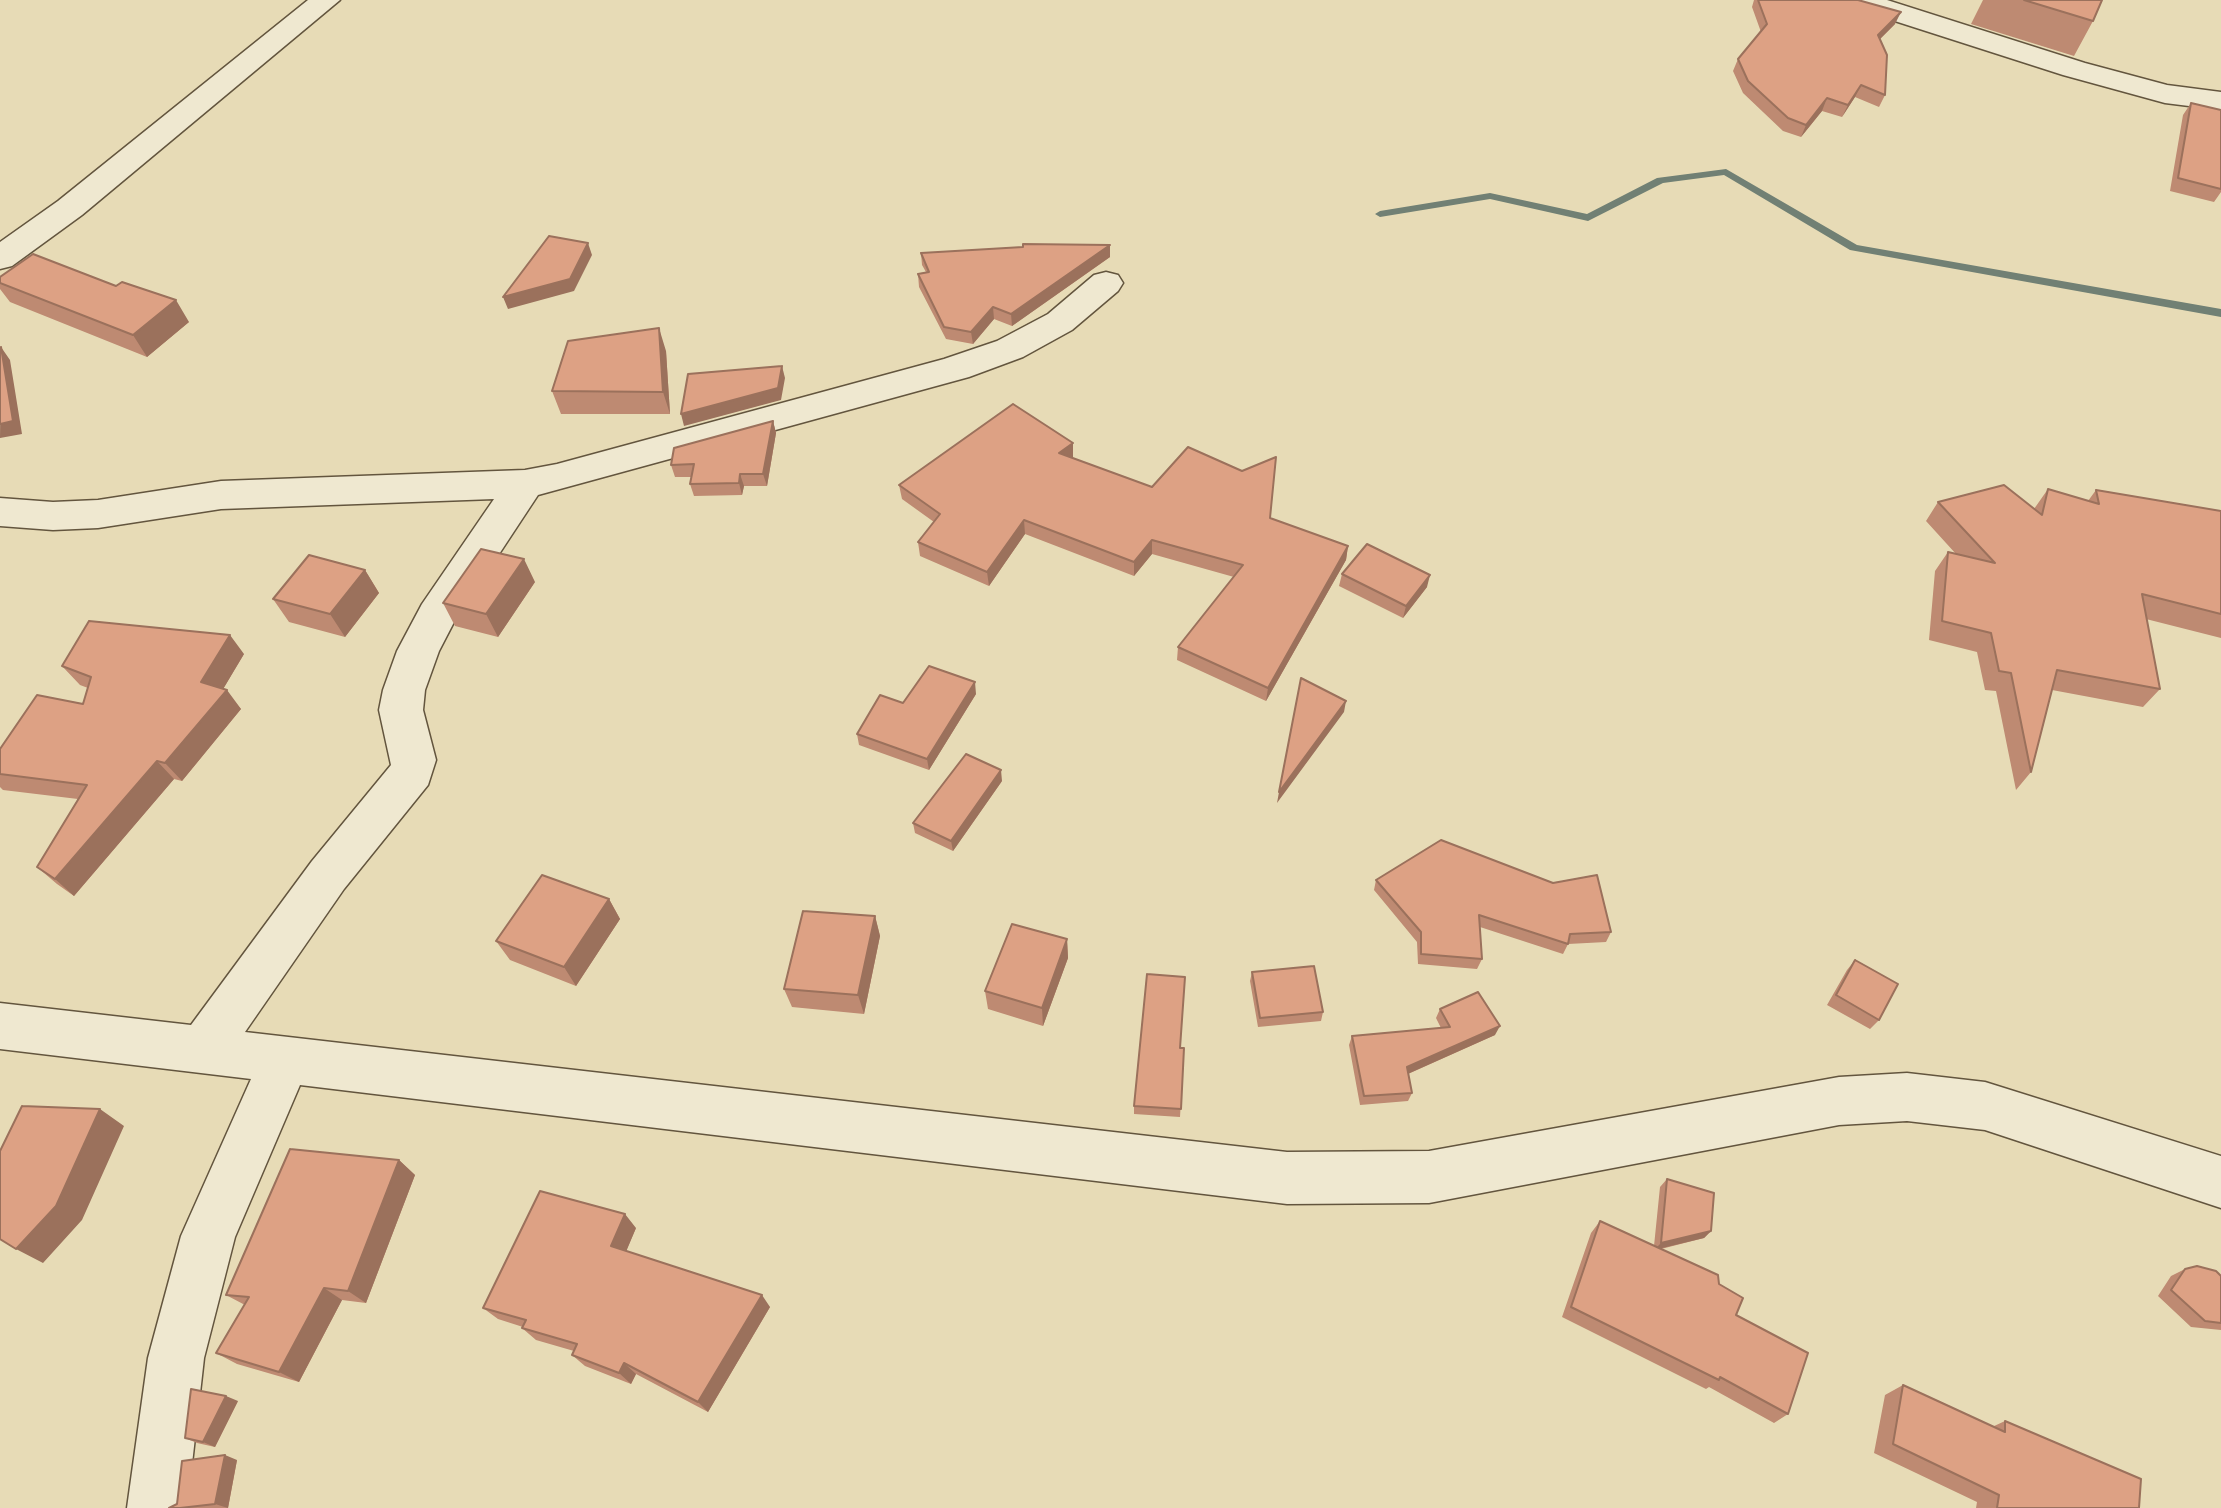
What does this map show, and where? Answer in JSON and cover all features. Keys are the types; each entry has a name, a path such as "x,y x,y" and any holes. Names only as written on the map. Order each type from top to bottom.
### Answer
{"street":[{"path":"0,258 70,208 326,0"},
{"path":"1858,0 2089,73 2165,94 2221,101"},
{"path":"0,512 53,516 98,514 221,495 525,484 956,368 1010,349 1060,322 1106,283"},
{"path":"203,1050 328,875 412,772 414,760 401,710 404,690 418,651 437,615 525,484"},
{"path":"0,1026 1287,1178 1429,1177 1839,1101 1907,1097 1985,1106 2221,1182"},
{"path":"157,1508 176,1358 208,1236 285,1060"}],"building":[{"path":"1758,0 1858,0 1901,12 1878,35 1887,55 1885,95 1861,85 1848,105 1827,98 1806,125 1788,118 1748,81 1738,59 1767,24"},
{"path":"2024,0 2102,0 2093,21"},
{"path":"2191,103 2221,110 2221,189 2178,178"},
{"path":"549,236 588,243 570,279 503,297"},
{"path":"1023,244 1110,245 1011,314 993,307 971,332 944,327 918,274 929,272 921,253 1023,247"},
{"path":"33,254 116,286 122,282 176,300 133,335 0,283 0,277"},
{"path":"659,328 663,392 552,391 568,341"},
{"path":"0,348 13,421 0,424"},
{"path":"782,366 778,388 681,414 688,374"},
{"path":"1013,404 1073,443 1059,453 1152,487 1188,447 1242,471 1276,457 1270,518 1348,546 1268,688 1178,647 1243,565 1152,540 1134,562 1024,520 987,572 918,542 940,514 899,485"},
{"path":"773,421 763,474 740,474 739,483 690,484 694,464 671,465 674,448"},
{"path":"2004,485 2042,515 2048,489 2099,504 2096,490 2221,511 2221,614 2142,594 2160,689 2057,670 2031,772 2011,673 1999,671 1991,633 1942,621 1948,552 1995,563 1938,502"},
{"path":"1367,544 1430,575 1406,606 1342,574"},
{"path":"481,549 524,559 486,614 443,603"},
{"path":"309,555 365,570 330,614 273,599"},
{"path":"89,621 230,635 201,682 227,690 165,763 157,761 55,879 37,867 87,785 0,774 0,749 37,695 83,704 91,677 62,666"},
{"path":"929,666 975,682 927,759 857,734 880,695 903,703"},
{"path":"1301,678 1346,701 1279,792"},
{"path":"966,754 1001,770 951,841 913,823"},
{"path":"1441,840 1553,883 1597,875 1611,932 1570,934 1568,944 1479,915 1482,959 1421,954 1421,932 1376,880"},
{"path":"542,875 609,899 564,967 496,941"},
{"path":"803,911 875,916 858,995 784,989"},
{"path":"1012,924 1067,939 1042,1008 985,991"},
{"path":"1855,960 1898,984 1879,1020 1836,995"},
{"path":"1314,966 1323,1012 1260,1018 1252,972"},
{"path":"1147,974 1185,977 1180,1048 1184,1048 1181,1109 1134,1106"},
{"path":"1478,992 1500,1026 1407,1067 1412,1093 1364,1096 1352,1036 1450,1027 1440,1009"},
{"path":"22,1106 100,1109 56,1206 16,1249 0,1239 0,1151"},
{"path":"290,1149 399,1160 348,1291 324,1288 279,1372 216,1353 249,1297 226,1295"},
{"path":"1667,1179 1714,1193 1711,1231 1661,1243"},
{"path":"540,1191 625,1214 611,1246 762,1295 698,1402 624,1363 619,1373 572,1355 577,1344 522,1328 526,1320 483,1308"},
{"path":"1600,1221 1718,1275 1719,1284 1743,1298 1736,1315 1808,1353 1788,1414 1720,1377 1719,1380 1571,1307"},
{"path":"2197,1266 2216,1271 2221,1276 2221,1323 2205,1321 2171,1290 2185,1269"},
{"path":"1903,1385 2005,1432 2005,1421 2141,1479 2139,1508 1997,1508 1999,1495 1893,1444"},
{"path":"191,1389 226,1396 203,1442 185,1438"},
{"path":"225,1455 215,1504 169,1508 177,1504 182,1461"}],"waterway":[{"path":"1380,214 1490,196 1588,218 1661,180 1726,172 1854,248 2221,313"}]}
